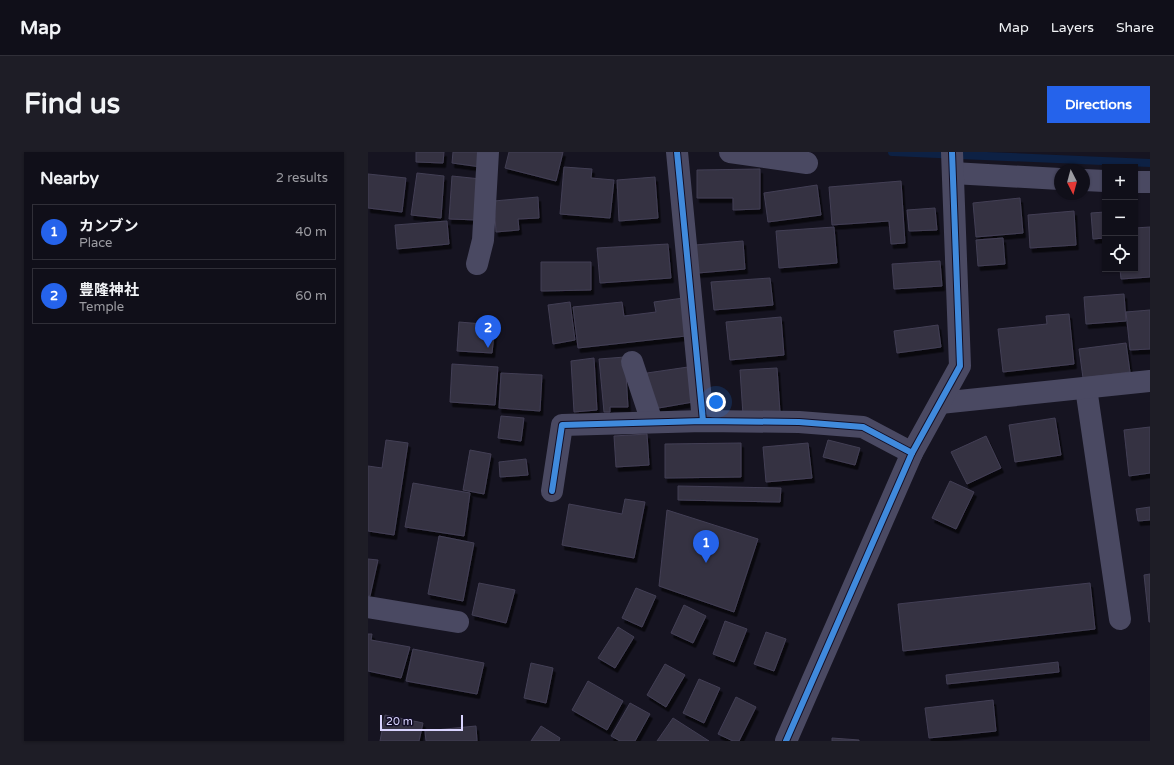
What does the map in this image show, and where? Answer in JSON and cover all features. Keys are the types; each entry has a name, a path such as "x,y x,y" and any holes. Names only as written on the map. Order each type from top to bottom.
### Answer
{"street":[{"path":"477,264 483,240 488,152"},
{"path":"677,152 703,421"},
{"path":"730,152 807,163"},
{"path":"786,741 912,453 960,366 952,162 1054,178"},
{"path":"1090,180 1102,181"},
{"path":"1138,182 1150,182"},
{"path":"632,362 652,422"},
{"path":"940,403 1150,381"},
{"path":"1086,388 1120,619"},
{"path":"552,491 562,425 703,421 799,422 863,427 912,453"},
{"path":"368,607 458,622"}],"building":[{"path":"416,152 444,152 443,163 416,162"},
{"path":"453,152 482,152 481,167 452,163"},
{"path":"509,152 563,152 556,181 505,168"},
{"path":"564,167 592,169 591,178 614,180 610,218 560,214"},
{"path":"760,169 760,209 733,210 733,198 697,198 697,170"},
{"path":"417,173 444,176 441,218 411,215"},
{"path":"368,174 406,178 402,212 368,208"},
{"path":"452,176 481,179 478,220 449,219"},
{"path":"655,177 658,218 619,221 617,180"},
{"path":"901,181 905,243 891,244 889,221 832,225 829,187"},
{"path":"817,185 821,215 768,222 764,193"},
{"path":"538,197 539,218 518,219 519,230 496,232 494,201"},
{"path":"1020,198 1023,233 976,237 973,203"},
{"path":"935,208 937,230 909,231 907,210"},
{"path":"1074,211 1076,245 1030,248 1028,215"},
{"path":"1102,212 1102,238 1093,239 1091,213"},
{"path":"447,221 449,244 397,249 395,225"},
{"path":"834,227 837,263 779,268 776,231"},
{"path":"1150,227 1150,277 1121,279 1120,272 1138,272 1138,228"},
{"path":"1003,238 1005,264 978,266 976,240"},
{"path":"743,241 745,269 698,273 695,245"},
{"path":"668,244 671,278 600,283 597,248"},
{"path":"940,261 942,286 894,289 892,264"},
{"path":"541,262 591,262 591,290 541,291"},
{"path":"770,278 773,305 714,310 711,282"},
{"path":"1124,294 1126,321 1086,324 1084,297"},
{"path":"691,297 695,335 578,348 573,307 622,302 624,316 656,312 654,302"},
{"path":"570,302 575,340 553,344 548,305"},
{"path":"1150,310 1150,349 1130,350 1126,312"},
{"path":"1069,314 1074,364 1003,372 998,329 1047,324 1046,316"},
{"path":"781,317 784,355 730,360 726,322"},
{"path":"459,322 495,325 492,353 457,351"},
{"path":"938,325 941,347 897,353 894,331"},
{"path":"1126,343 1130,372 1083,378 1079,349"},
{"path":"625,357 628,407 610,407 610,412 604,412 599,359"},
{"path":"594,358 597,410 574,412 571,361"},
{"path":"452,364 498,367 495,405 450,402"},
{"path":"688,367 693,402 653,409 647,373"},
{"path":"777,368 780,412 743,415 740,370"},
{"path":"501,373 542,375 540,411 499,408"},
{"path":"501,416 524,418 521,441 498,438"},
{"path":"1055,418 1061,455 1015,462 1009,425"},
{"path":"1150,427 1150,473 1129,476 1124,430"},
{"path":"647,434 649,465 616,467 614,436"},
{"path":"986,436 1001,468 967,484 951,452"},
{"path":"386,440 408,443 394,535 368,531 368,466 382,468"},
{"path":"828,440 860,448 855,465 823,457"},
{"path":"741,443 741,477 665,478 665,444"},
{"path":"808,443 812,478 766,482 763,447"},
{"path":"470,450 491,454 484,494 463,490"},
{"path":"526,459 528,475 500,477 499,462"},
{"path":"950,481 974,492 956,529 932,518"},
{"path":"413,483 470,493 464,536 405,527"},
{"path":"678,486 781,488 780,502 678,500"},
{"path":"625,499 645,502 634,558 562,545 569,504 622,514"},
{"path":"1150,507 1150,520 1138,521 1136,509"},
{"path":"667,510 758,539 734,612 659,586"},
{"path":"439,536 474,543 463,601 428,594"},
{"path":"368,559 378,560 370,596 368,596"},
{"path":"1150,574 1150,622 1149,622 1144,575"},
{"path":"479,583 515,590 506,623 472,615"},
{"path":"1090,583 1095,629 903,651 898,604"},
{"path":"636,588 656,596 642,627 622,618"},
{"path":"684,605 706,616 693,643 671,633"},
{"path":"725,621 747,629 734,662 713,654"},
{"path":"618,627 634,637 615,668 598,658"},
{"path":"766,632 786,639 774,671 754,664"},
{"path":"368,634 372,634 371,640 410,647 401,678 368,671"},
{"path":"413,649 484,663 477,694 406,681"},
{"path":"1058,662 1059,672 947,684 946,675"},
{"path":"531,663 553,668 546,703 524,698"},
{"path":"665,664 685,675 666,707 647,695"},
{"path":"699,679 720,688 704,723 683,713"},
{"path":"588,681 623,701 607,730 572,710"},
{"path":"736,697 756,707 739,741 733,741 718,734"},
{"path":"993,700 996,731 929,738 925,708"},
{"path":"630,703 650,714 635,741 620,741 611,736"},
{"path":"385,715 423,723 419,741 380,741"},
{"path":"673,718 709,741 657,741"},
{"path":"476,726 477,741 426,741 425,731"},
{"path":"541,726 560,738 559,741 531,741"},
{"path":"832,738 859,740 859,741 832,741"}],"waterway":[{"path":"892,152 1150,163"}],"cycle path":[{"path":"677,152 703,421"},
{"path":"786,741 912,453 960,366 952,152"},
{"path":"552,491 562,425 703,421 799,422 863,427 912,453"}],"place":[{"name":"豊隆神社","path":"488,348"},
{"name":"カンブン","path":"706,563"}]}
